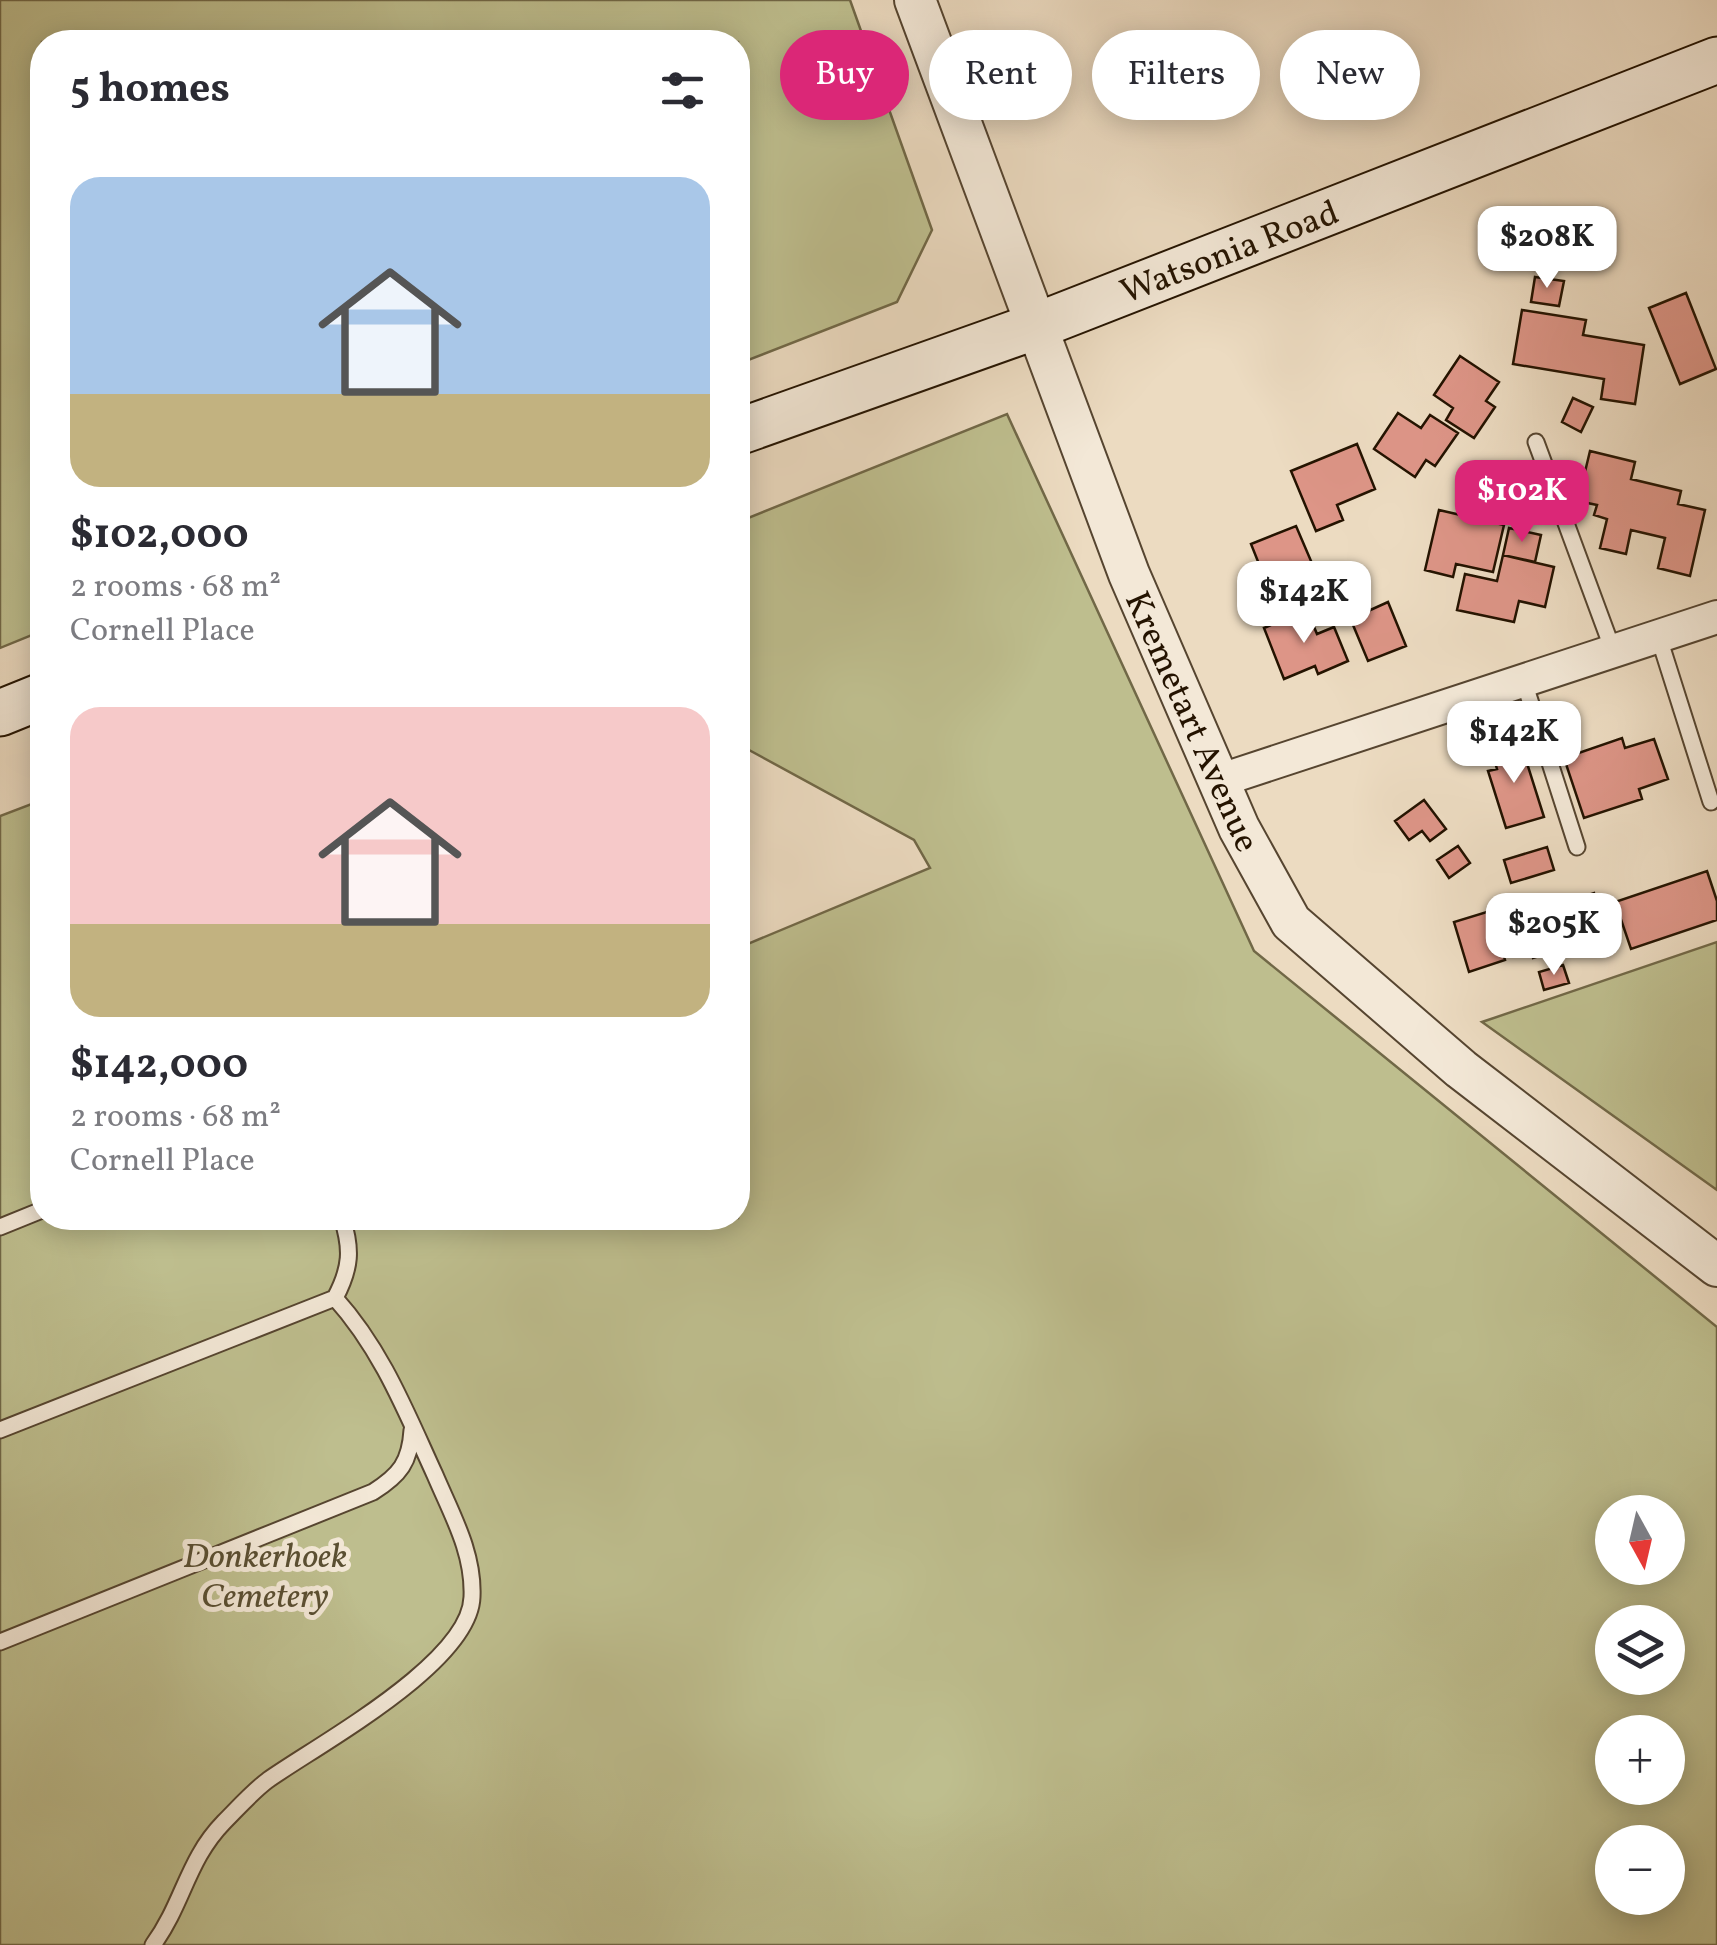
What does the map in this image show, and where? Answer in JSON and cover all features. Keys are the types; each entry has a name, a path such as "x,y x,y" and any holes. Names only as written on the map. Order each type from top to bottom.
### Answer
{"main road":[{"name":"Watsonia Road","path":"750,428 1039,325 1717,60"},
{"path":"0,713 30,701"}],"street":[{"name":"Kremetart Avenue","path":"915,0 1129,574 1218,781 1260,870 1290,922 1326,957 1717,1266"},
{"path":"1218,781 1717,617"}],"lane":[{"path":"1536,442 1614,653"},
{"path":"1659,638 1712,802"},
{"path":"1524,682 1577,847"},
{"path":"0,1227 30,1215"},
{"path":"0,1430 336,1298 350,1272 346,1230"},
{"path":"153,1945 182,1899 190,1865 220,1826 265,1783 374,1710 456,1640 472,1602 471,1565 412,1425 380,1355 336,1298"},
{"path":"0,1642 373,1492 398,1476 410,1455 412,1425"}],"green space":[{"path":"0,0 850,0 861,30 780,30 780,120 893,120 932,230 897,302 750,359 750,30 30,30 30,636 0,648"},
{"name":"Donkerhoek Cemetery","path":"1007,414 1254,951 1717,1327 1717,1945 0,1945 0,816 30,805 30,1230 750,1230 750,943 930,868 914,840 750,751 750,517"},
{"path":"1717,942 1717,1190 1482,1022"}],"building":[{"path":"1535,277 1564,281 1559,306 1531,302"},
{"path":"1686,293 1716,369 1680,384 1649,308"},
{"path":"1522,310 1586,320 1583,335 1644,345 1635,404 1601,399 1604,379 1513,364"},
{"path":"1460,356 1499,382 1486,401 1495,407 1474,438 1446,420 1453,408 1434,395"},
{"path":"1573,398 1593,407 1581,432 1562,422"},
{"path":"1398,413 1421,428 1430,415 1458,433 1435,466 1426,460 1415,477 1374,449"},
{"path":"1357,444 1375,489 1337,505 1343,520 1316,531 1291,471"},
{"path":"1590,451 1635,462 1631,479 1681,491 1678,504 1705,510 1690,576 1658,568 1665,538 1631,530 1626,554 1600,548 1607,519 1594,515 1597,505 1578,501"},
{"path":"1439,510 1504,525 1493,572 1456,564 1453,577 1425,570"},
{"path":"1296,526 1320,582 1293,593 1298,604 1265,618 1249,579 1263,574 1251,544"},
{"path":"1509,528 1541,535 1535,562 1503,555"},
{"path":"1503,555 1554,567 1545,607 1519,601 1514,622 1457,610 1465,574 1497,581"},
{"path":"1355,584 1366,612 1388,602 1406,646 1368,661 1348,613 1324,624 1315,601"},
{"path":"1307,610 1317,634 1334,627 1348,661 1318,674 1315,666 1284,679 1264,628"},
{"path":"1622,738 1625,748 1654,739 1668,779 1639,789 1642,799 1584,818 1564,758"},
{"path":"1520,741 1544,817 1506,828 1488,771 1497,769 1491,749"},
{"path":"1424,800 1446,829 1430,841 1422,831 1409,840 1395,821"},
{"path":"1458,846 1470,863 1449,878 1437,860"},
{"path":"1547,847 1554,870 1511,883 1504,860"},
{"path":"1707,871 1717,901 1717,920 1631,949 1615,902"},
{"path":"1594,893 1603,924 1582,930 1573,900"},
{"path":"1571,895 1586,942 1533,958 1525,932 1539,928 1533,907"},
{"path":"1490,911 1505,960 1469,972 1454,922"},
{"path":"1563,965 1569,983 1544,990 1539,972"}]}
